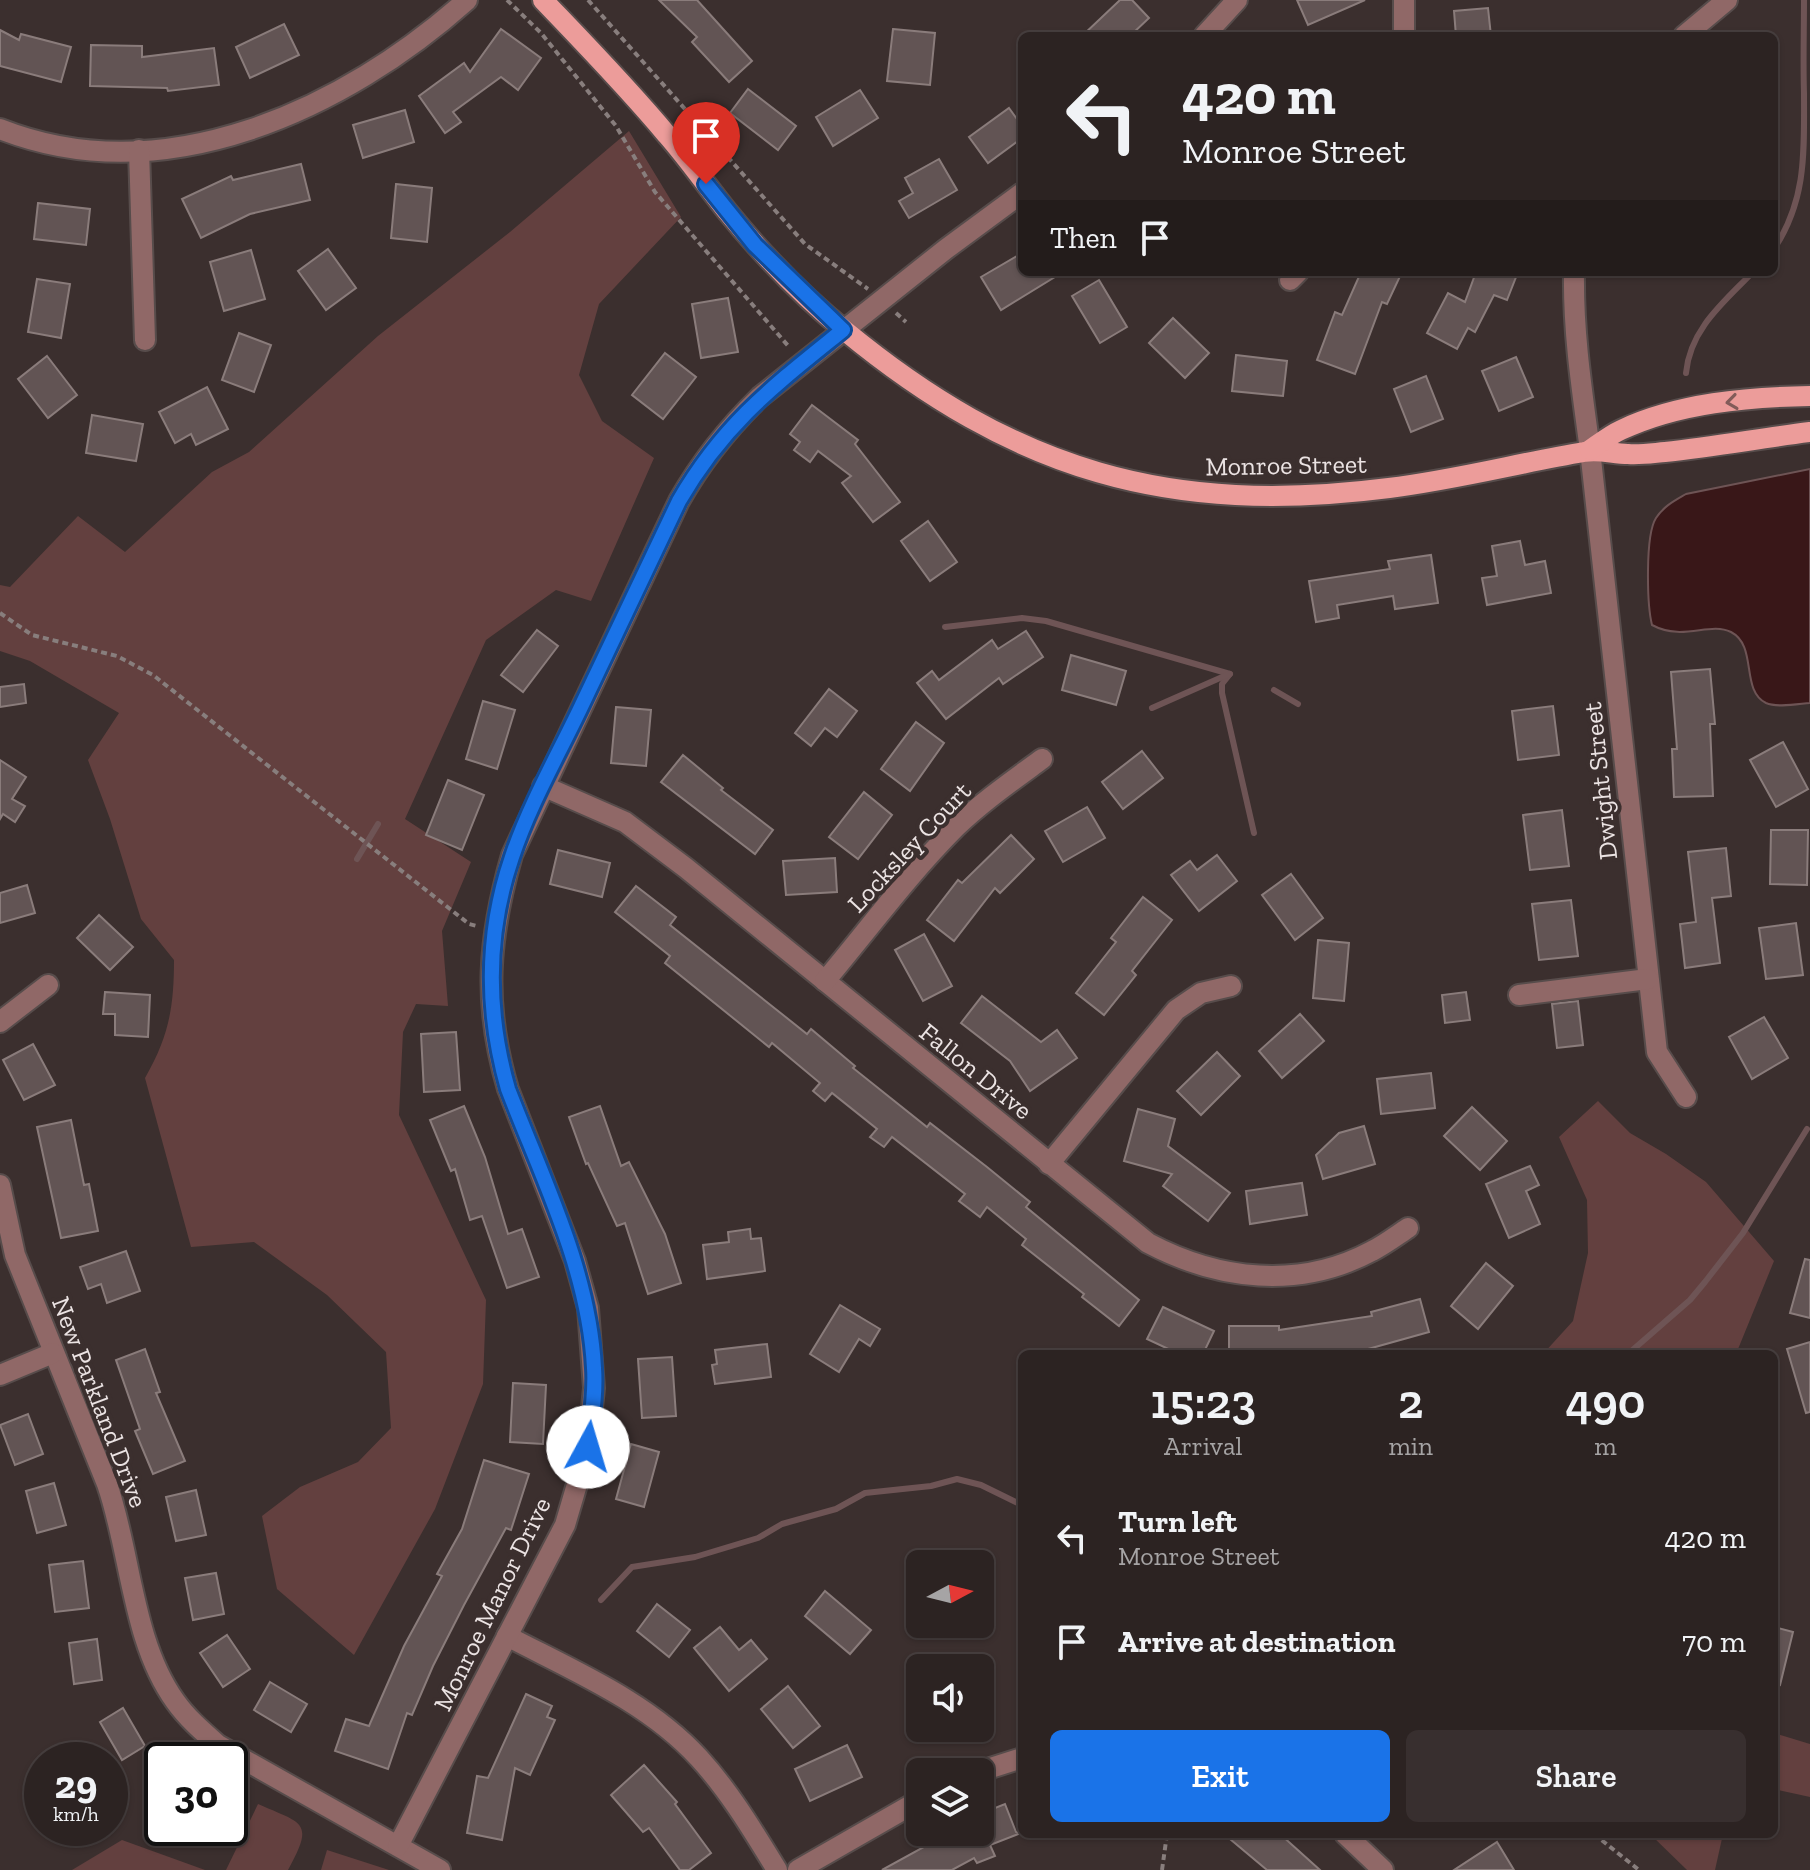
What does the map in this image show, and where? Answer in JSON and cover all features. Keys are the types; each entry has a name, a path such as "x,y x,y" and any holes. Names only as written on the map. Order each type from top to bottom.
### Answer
{"main road":[{"name":"Monroe Street","path":"543,0 668,136 755,245 843,330 933,396 999,434 1110,478 1155,487 1247,496 1343,493 1431,481 1590,450 1629,454 1667,452 1810,432"},
{"name":"Monroe Street","path":"1590,450 1619,430 1656,416 1734,401 1810,396"}],"street":[{"path":"0,129 16,136 72,147 139,150 219,139 303,110 379,69 441,24 467,0"},
{"path":"1208,32 1237,0"},
{"path":"1404,0 1404,32"},
{"path":"1689,32 1727,0"},
{"path":"139,150 145,340"},
{"name":"Monroe Manor Drive","path":"398,1846 565,1525 588,1447 594,1378 588,1308 575,1261 508,1089 500,1063 492,1010 491,957 498,905 512,855 679,501 698,467 743,413 803,362 1018,196"},
{"name":"Dwight Street","path":"1574,276 1573,322 1657,1052 1686,1097"},
{"name":"Locksley Court","path":"825,981 956,827 1042,759"},
{"name":"Fallon Drive","path":"543,786 625,822 686,868 1148,1243 1174,1256 1226,1273 1278,1277 1330,1268 1371,1252 1408,1228"},
{"path":"1519,995 1648,979"},
{"path":"0,1022 48,985"},
{"path":"1049,1164 1176,1010 1201,993 1231,986"},
{"name":"New Parkland Drive","path":"0,1185 15,1255 114,1504 146,1641 158,1672 175,1700 195,1725 218,1745 440,1870"},
{"path":"0,1375 53,1353"},
{"path":"507,1636 623,1697 698,1756 733,1800 777,1870"},
{"path":"994,1767 1018,1759"},
{"path":"798,1870 906,1808"},
{"path":"1349,1838 1383,1870"}],"path":[{"path":"507,0 541,33 616,126 655,192 803,362"},
{"path":"588,0 805,244 859,281 906,322"},
{"path":"0,613 32,635 117,656 153,675 469,924 495,929"},
{"path":"1162,1870 1166,1838"},
{"path":"1599,1838 1639,1870"}],"shaded area":[{"path":"629,131 681,217 599,304 579,375 602,421 654,458 591,601 556,590 486,640 405,819 471,862 442,931 448,1006 416,1004 403,1032 399,1115 486,1300 483,1384 435,1509 354,1655 277,1589 262,1516 300,1487 358,1462 391,1428 386,1352 327,1295 254,1242 191,1247 145,1078 160,1048 168,1021 174,960 141,919 88,760 119,713 30,661 0,651 0,585 10,587 78,516 125,552 212,472 249,452 378,336 510,232"},
{"path":"1810,469 1810,703 1771,704 1758,697 1753,688 1744,647 1731,632 1714,629 1675,632 1652,625 1648,587 1650,539 1659,514 1686,494"},
{"path":"1598,1101 1630,1133 1706,1182 1774,1261 1738,1350 1547,1350 1573,1321 1588,1253 1587,1200 1559,1137"},
{"path":"1778,1734 1810,1744 1810,1797 1778,1790"},
{"path":"258,1804 300,1826 301,1842 288,1870 226,1870 238,1846 248,1846 248,1825"},
{"path":"1654,1838 1722,1838 1715,1870 1687,1870"},
{"path":"128,1842 205,1870 72,1870 112,1846 128,1846"},
{"path":"327,1850 389,1870 321,1870"}],"building":[{"path":"659,0 697,0 752,61 729,82 692,42 697,37"},
{"path":"1120,0 1132,0 1149,18 1134,32 1086,32"},
{"path":"1297,0 1365,0 1308,25"},
{"path":"1488,8 1491,32 1456,32 1454,11"},
{"path":"284,24 299,55 250,78 236,47"},
{"path":"501,29 541,58 518,90 501,77 453,112 461,122 445,133 419,96 464,63 470,72"},
{"path":"893,29 935,33 930,85 887,81"},
{"path":"0,30 19,40 21,34 71,47 61,82 0,66"},
{"path":"91,45 142,46 142,57 214,48 219,85 168,91 167,88 90,86"},
{"path":"748,89 796,126 778,150 730,113"},
{"path":"860,90 878,118 833,146 816,117"},
{"path":"1009,108 1018,120 1018,141 988,163 969,137"},
{"path":"405,110 414,142 363,158 353,125"},
{"path":"939,159 957,190 909,218 899,201 913,193 905,178"},
{"path":"301,164 310,200 250,214 201,238 182,199 231,176 233,180"},
{"path":"396,184 432,188 427,242 391,238"},
{"path":"38,203 90,209 86,245 34,239"},
{"path":"328,249 356,288 326,310 298,271"},
{"path":"251,250 265,299 224,311 210,262"},
{"path":"1018,255 1018,276 1056,276 1001,310 981,277"},
{"path":"1359,276 1400,276 1387,304 1382,302 1355,374 1317,360 1335,312 1342,315"},
{"path":"1475,276 1516,276 1507,300 1494,295 1475,332 1468,328 1457,349 1427,333 1448,293 1465,302"},
{"path":"37,279 70,284 61,338 28,332"},
{"path":"1099,280 1127,327 1100,343 1072,296"},
{"path":"728,298 738,352 701,358 692,304"},
{"path":"1173,318 1209,353 1185,378 1149,343"},
{"path":"239,333 271,345 254,392 222,380"},
{"path":"665,353 696,377 663,419 632,395"},
{"path":"1236,355 1287,361 1283,396 1232,391"},
{"path":"47,356 77,395 48,418 18,379"},
{"path":"1516,357 1533,397 1499,411 1482,371"},
{"path":"1426,376 1443,419 1411,432 1394,389"},
{"path":"207,387 228,429 196,445 191,434 175,443 159,412"},
{"path":"812,405 858,440 855,444 900,502 873,522 842,483 851,476 818,451 810,462 794,450 800,442 790,434"},
{"path":"92,415 143,424 136,461 86,453"},
{"path":"928,521 957,562 930,581 901,541"},
{"path":"1520,541 1525,565 1545,561 1551,593 1487,605 1482,578 1497,576 1492,546"},
{"path":"1431,555 1438,603 1395,609 1393,596 1337,605 1339,618 1316,622 1309,581 1390,569 1388,561"},
{"path":"537,630 558,646 523,692 501,675"},
{"path":"1026,631 1043,657 1003,684 999,678 946,719 917,683 932,671 939,680 992,640 998,649"},
{"path":"1071,655 1126,671 1116,705 1062,690"},
{"path":"1710,669 1715,724 1710,724 1713,796 1674,797 1672,749 1677,749 1671,672"},
{"path":"24,684 26,703 0,707 0,687"},
{"path":"829,689 857,711 837,737 825,728 811,746 795,733"},
{"path":"483,701 515,710 497,769 466,759"},
{"path":"1553,706 1559,755 1518,760 1512,711"},
{"path":"616,707 651,710 646,766 611,763"},
{"path":"916,722 944,743 910,791 881,769"},
{"path":"1783,742 1808,789 1776,807 1750,760"},
{"path":"1142,751 1163,778 1123,809 1102,782"},
{"path":"683,755 723,788 721,790 773,830 755,854 661,782"},
{"path":"0,760 26,777 12,799 25,806 15,822 3,814 0,819"},
{"path":"448,780 484,795 462,850 426,835"},
{"path":"864,792 892,815 858,859 829,837"},
{"path":"1087,807 1105,838 1063,862 1045,831"},
{"path":"1562,810 1569,866 1530,870 1523,815"},
{"path":"1771,830 1808,830 1807,885 1770,884"},
{"path":"1011,835 1034,859 1000,893 995,888 954,941 927,920 958,880 962,883"},
{"path":"1726,848 1731,896 1712,898 1720,963 1685,968 1680,924 1696,922 1688,852"},
{"path":"558,850 610,863 602,897 550,884"},
{"path":"1217,855 1237,881 1199,911 1171,875 1190,861 1197,870"},
{"path":"835,858 837,892 786,895 783,861"},
{"path":"1291,874 1323,918 1295,940 1262,895"},
{"path":"27,885 35,913 0,923 0,893"},
{"path":"636,886 676,917 670,925 807,1034 811,1029 855,1066 853,1068 927,1127 930,1123 987,1167 1030,1202 1026,1207 1139,1300 1119,1326 1022,1245 1026,1239 987,1207 980,1217 959,1201 965,1194 892,1137 884,1147 870,1137 877,1129 832,1093 825,1101 813,1091 820,1083 772,1043 769,1047 665,963 670,956 615,912"},
{"path":"1143,897 1172,920 1132,971 1136,975 1104,1015 1076,993 1116,942 1111,938"},
{"path":"1571,900 1578,956 1539,960 1532,904"},
{"path":"99,915 133,947 110,970 77,938"},
{"path":"1796,923 1803,975 1766,979 1759,928"},
{"path":"924,934 952,986 923,1001 895,950"},
{"path":"1318,940 1349,943 1344,1001 1313,998"},
{"path":"105,992 150,995 148,1037 115,1035 115,1014 103,1014"},
{"path":"1466,992 1470,1020 1445,1023 1442,995"},
{"path":"982,996 1041,1042 1057,1030 1077,1058 1030,1091 1010,1061 961,1023"},
{"path":"1578,1001 1583,1045 1557,1048 1552,1004"},
{"path":"1300,1014 1324,1041 1282,1078 1259,1051"},
{"path":"1764,1017 1788,1058 1752,1079 1729,1037"},
{"path":"456,1032 460,1090 424,1092 421,1034"},
{"path":"33,1044 55,1085 24,1100 3,1060"},
{"path":"1217,1052 1240,1076 1201,1115 1177,1091"},
{"path":"1431,1073 1435,1108 1381,1114 1377,1079"},
{"path":"464,1106 485,1157 508,1234 522,1229 539,1277 507,1288 482,1216 470,1220 455,1169 451,1171 430,1120"},
{"path":"600,1106 621,1166 629,1162 665,1234 681,1283 648,1294 625,1223 617,1226 586,1164 569,1117"},
{"path":"1472,1107 1507,1141 1480,1170 1444,1136"},
{"path":"1138,1109 1175,1119 1168,1146 1230,1193 1208,1221 1163,1186 1172,1174 1124,1161"},
{"path":"71,1120 84,1185 89,1184 98,1231 61,1238 37,1127"},
{"path":"1364,1126 1375,1164 1323,1179 1316,1155 1339,1133"},
{"path":"1530,1166 1539,1185 1526,1191 1540,1224 1509,1238 1486,1184"},
{"path":"1302,1183 1307,1215 1250,1224 1246,1191"},
{"path":"750,1229 751,1239 761,1238 765,1271 707,1279 703,1245 729,1242 728,1232"},
{"path":"126,1251 140,1291 107,1303 101,1284 88,1289 80,1267"},
{"path":"1805,1259 1810,1260 1810,1318 1790,1313"},
{"path":"1486,1263 1513,1286 1478,1329 1451,1306"},
{"path":"1420,1299 1429,1332 1365,1350 1229,1350 1229,1326 1279,1326 1279,1330 1372,1316 1371,1312"},
{"path":"840,1305 880,1329 870,1346 859,1339 839,1372 810,1354"},
{"path":"1163,1307 1214,1331 1205,1350 1170,1350 1147,1339"},
{"path":"1810,1342 1810,1412 1806,1413 1787,1349"},
{"path":"767,1344 771,1377 715,1384 712,1365 717,1364 715,1350"},
{"path":"145,1349 160,1392 156,1393 185,1461 153,1474 135,1431 140,1429 116,1360"},
{"path":"672,1357 676,1416 642,1418 638,1359"},
{"path":"513,1383 546,1385 543,1444 510,1442"},
{"path":"28,1414 43,1454 15,1465 0,1425"},
{"path":"631,1444 659,1452 644,1507 616,1499"},
{"path":"484,1460 529,1474 511,1530 506,1528 464,1605 412,1715 407,1713 388,1769 335,1751 346,1719 369,1726 404,1646 442,1576 437,1574 462,1529"},
{"path":"54,1483 66,1525 37,1533 26,1491"},
{"path":"196,1490 206,1535 176,1541 166,1497"},
{"path":"83,1561 89,1608 55,1612 49,1565"},
{"path":"216,1573 224,1614 193,1620 185,1578"},
{"path":"825,1591 871,1630 850,1654 805,1616"},
{"path":"657,1604 690,1630 669,1657 637,1631"},
{"path":"720,1627 739,1650 751,1640 767,1659 729,1691 694,1648"},
{"path":"1778,1628 1793,1632 1778,1685"},
{"path":"227,1635 250,1669 223,1687 200,1653"},
{"path":"97,1639 102,1680 74,1684 69,1643"},
{"path":"270,1682 307,1704 291,1732 254,1710"},
{"path":"788,1686 820,1726 793,1748 761,1709"},
{"path":"526,1694 552,1706 547,1717 555,1720 530,1775 515,1768 502,1840 467,1833 477,1776 488,1778"},
{"path":"123,1708 144,1747 128,1756 128,1742 112,1742 100,1722"},
{"path":"847,1745 862,1777 810,1801 795,1769"},
{"path":"644,1765 677,1802 675,1804 711,1853 689,1870 680,1870 649,1828 643,1832 611,1795"},
{"path":"1005,1804 1018,1834 994,1843 994,1808"},
{"path":"1229,1838 1284,1838 1320,1870 1267,1870"},
{"path":"1497,1842 1514,1870 1454,1870"},
{"path":"926,1846 990,1846 995,1856 977,1863 974,1858 952,1870 882,1870"}],"waterway":[{"path":"1778,242 1793,212 1801,174 1804,0"},
{"path":"1686,373 1689,357 1701,330 1749,276"},
{"path":"945,627 1022,618 1046,621 1230,674"},
{"path":"1152,708 1229,674"},
{"path":"1230,674 1222,684 1222,693 1254,833"},
{"path":"1274,690 1298,704"},
{"path":"357,859 378,824"},
{"path":"1633,1350 1690,1300 1705,1282 1743,1233 1807,1129"},
{"path":"601,1600 632,1567 695,1557 758,1538 782,1524 836,1509 865,1493 931,1486 957,1479 981,1485 1018,1503"}],"route":[{"path":"588,1447 594,1388 588,1308 575,1261 500,1063 491,984 498,905 512,855 543,786 698,467 743,413 843,330 755,245 706,184"}]}
